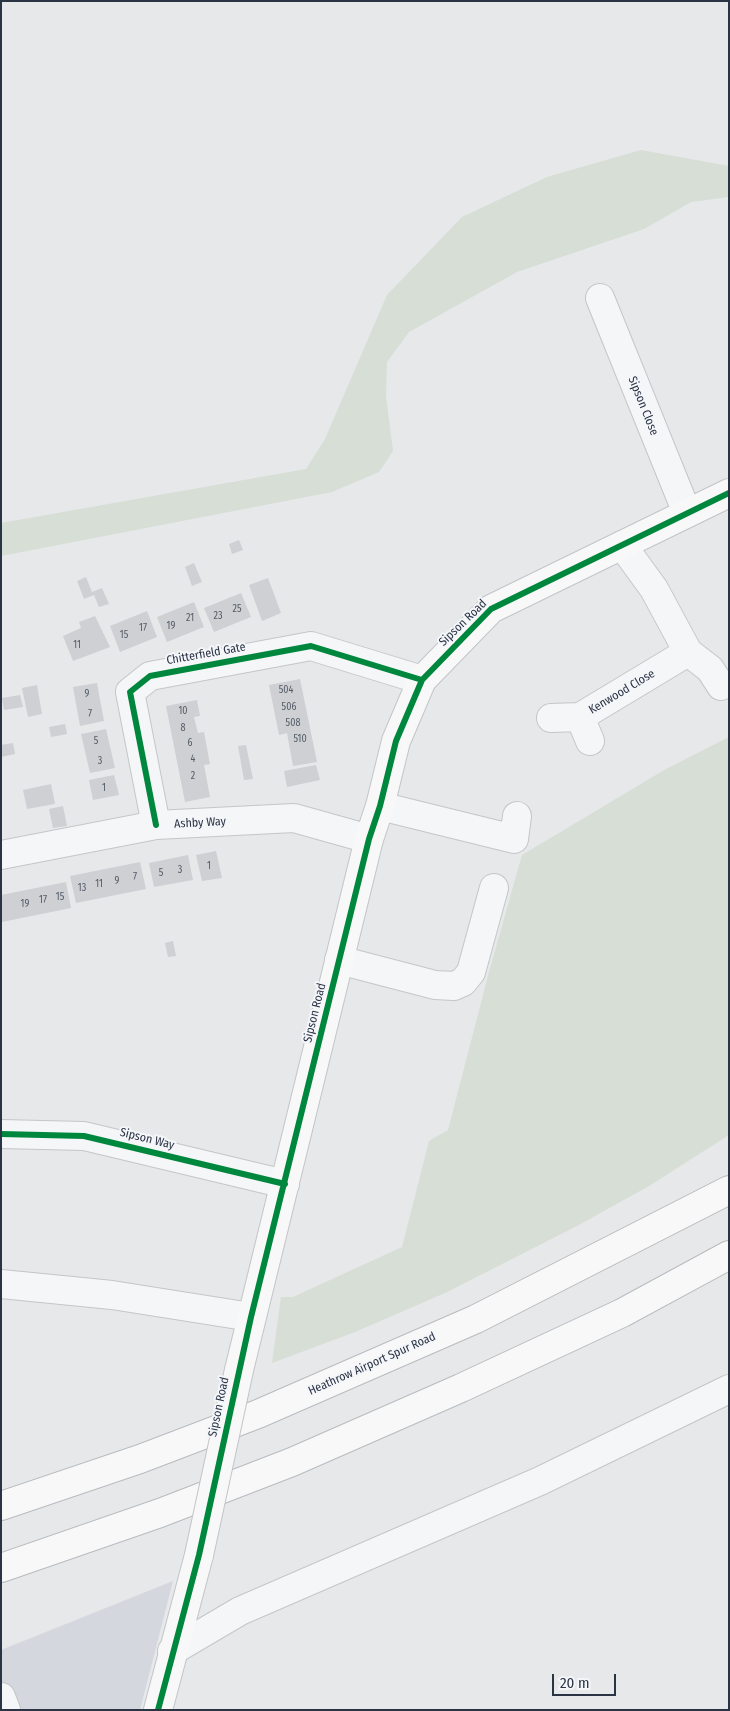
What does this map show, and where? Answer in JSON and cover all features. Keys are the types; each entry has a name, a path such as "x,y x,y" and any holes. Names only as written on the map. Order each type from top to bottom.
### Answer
{"main road":[{"name":"Sipson Road","path":"158,1710 198,1555 251,1317 369,838 380,806 396,742 422,680 491,609 729,493"},
{"name":"Heathrow Airport Spur Road","path":"1,1506 140,1459 267,1410 476,1318 729,1190"},
{"path":"1,1568 160,1513 318,1450 461,1388 622,1313 729,1255"}],"street":[{"name":"Sipson Close","path":"600,298 687,513"},
{"path":"622,545 654,589 688,652 710,669 721,686"},
{"name":"Chitterfield Gate","path":"156,825 130,692 150,676 311,646 422,680"},
{"name":"Kenwood Close","path":"551,718 585,729 688,652"},
{"path":"380,806 514,839 518,816"},
{"name":"Ashby Way","path":"1,855 156,825 294,818 369,838"},
{"path":"339,960 435,984 454,986 463,982 471,972 494,888"},
{"name":"Sipson Way","path":"1,1134 84,1136 285,1184"},
{"path":"1,1284 112,1295 251,1317"},
{"path":"172,1651 240,1611 540,1481 729,1389"},
{"path":"1,1697 6,1710"}],"shaded area":[{"path":"641,150 729,166 729,197 691,202 644,229 517,272 409,332 387,362 386,396 393,451 379,472 332,492 1,556 1,523 306,469 325,439 387,295 462,217 547,177"},
{"path":"729,737 729,1135 649,1186 577,1226 445,1293 355,1332 272,1363 281,1297 293,1297 402,1247 429,1141 448,1130 522,855 666,769"},
{"path":"173,1581 140,1710 1,1710 1,1650"}],"building":[{"path":"239,540 243,550 232,554 229,544"},
{"path":"194,563 202,582 192,586 185,567"},
{"path":"86,577 92,592 102,588 109,604 99,607 94,595 84,599 77,581"},
{"path":"268,578 281,613 262,621 249,585"},
{"path":"241,593 251,617 214,632 204,608"},
{"path":"194,602 204,627 167,642 157,617"},
{"path":"147,611 157,637 120,652 110,626"},
{"path":"95,616 110,647 73,661 63,636 81,628 79,622"},
{"path":"300,679 317,762 293,766 287,733 279,735 269,685"},
{"path":"97,683 104,721 80,726 73,687"},
{"path":"37,685 42,714 28,717 22,688"},
{"path":"20,695 23,707 4,710 2,698"},
{"path":"197,700 200,716 194,717 198,733 204,732 210,764 204,765 210,797 185,802 166,706"},
{"path":"65,724 67,734 51,737 49,727"},
{"path":"106,729 115,768 90,773 81,734"},
{"path":"13,743 15,754 1,757 1,745"},
{"path":"246,745 253,779 244,780 238,746"},
{"path":"316,765 320,780 287,787 284,771"},
{"path":"114,775 119,795 93,800 89,780"},
{"path":"51,784 55,804 27,809 23,790"},
{"path":"63,806 67,826 53,828 49,809"},
{"path":"216,851 222,878 202,881 196,855"},
{"path":"188,855 193,880 154,887 149,863"},
{"path":"140,862 146,889 76,903 70,876"},
{"path":"66,882 71,908 2,922 1,895"},
{"path":"173,941 176,956 168,957 165,943"}],"cycle path":[{"path":"158,1710 199,1555 251,1317 369,839 380,806 396,741 422,680 491,609 729,493"},
{"path":"156,825 130,692 150,676 311,646 422,680"},
{"path":"1,1134 84,1136 285,1184"}]}
